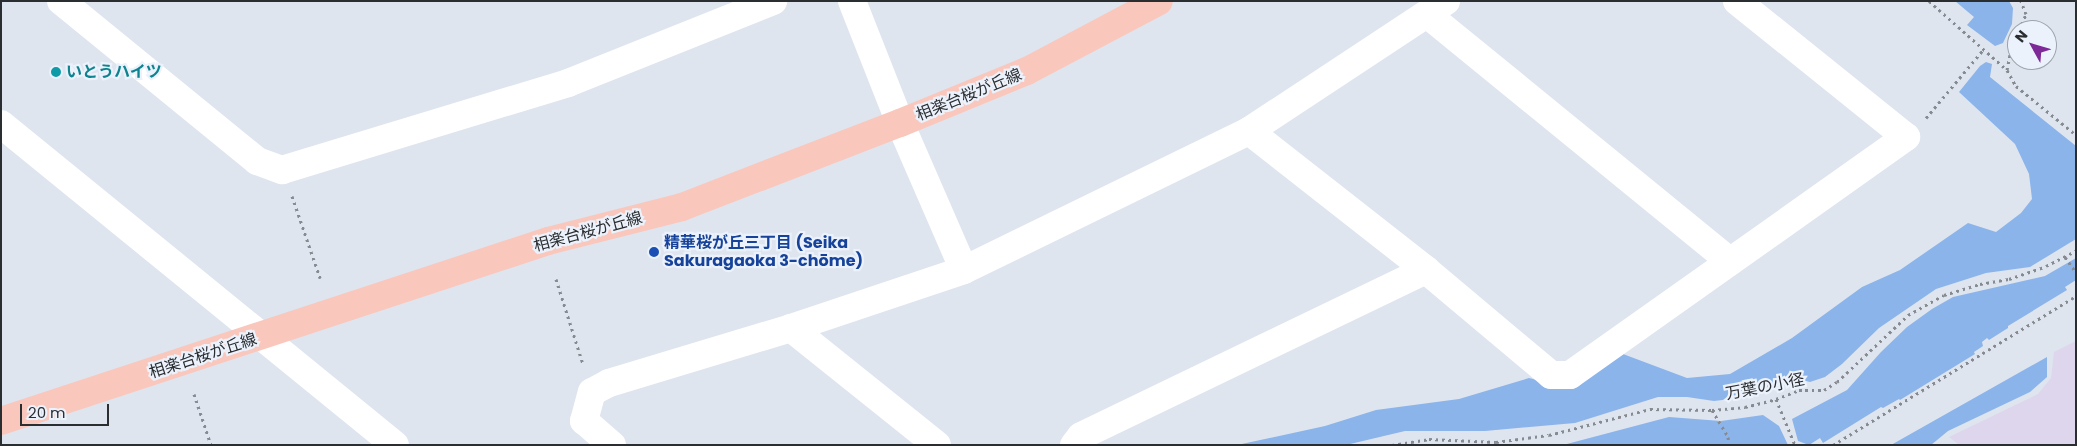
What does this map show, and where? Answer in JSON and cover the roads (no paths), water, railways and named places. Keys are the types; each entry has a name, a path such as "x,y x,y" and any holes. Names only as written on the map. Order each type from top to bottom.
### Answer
{"main road":[{"name":"相楽台桜が丘線","path":"1,421 548,241 682,207 900,123 1027,71 1159,1"}],"street":[{"path":"61,1 257,161 284,169 568,83 773,1"},
{"path":"852,1 900,123 964,270"},
{"path":"1249,131 1426,270 1551,376 1570,375 1906,137 1737,1"},
{"path":"612,445 584,421 592,392 609,384 791,328 964,270 1249,131 1437,8 1730,261"},
{"path":"1,124 395,445"},
{"path":"1074,445 1081,436 1426,270"},
{"path":"791,328 937,445"}],"place":[{"name":"いとうハイツ","path":"56,72"},
{"name":"精華桜が丘三丁目 (Seika Sakuragaoka 3-chōme)","path":"654,252"}]}
